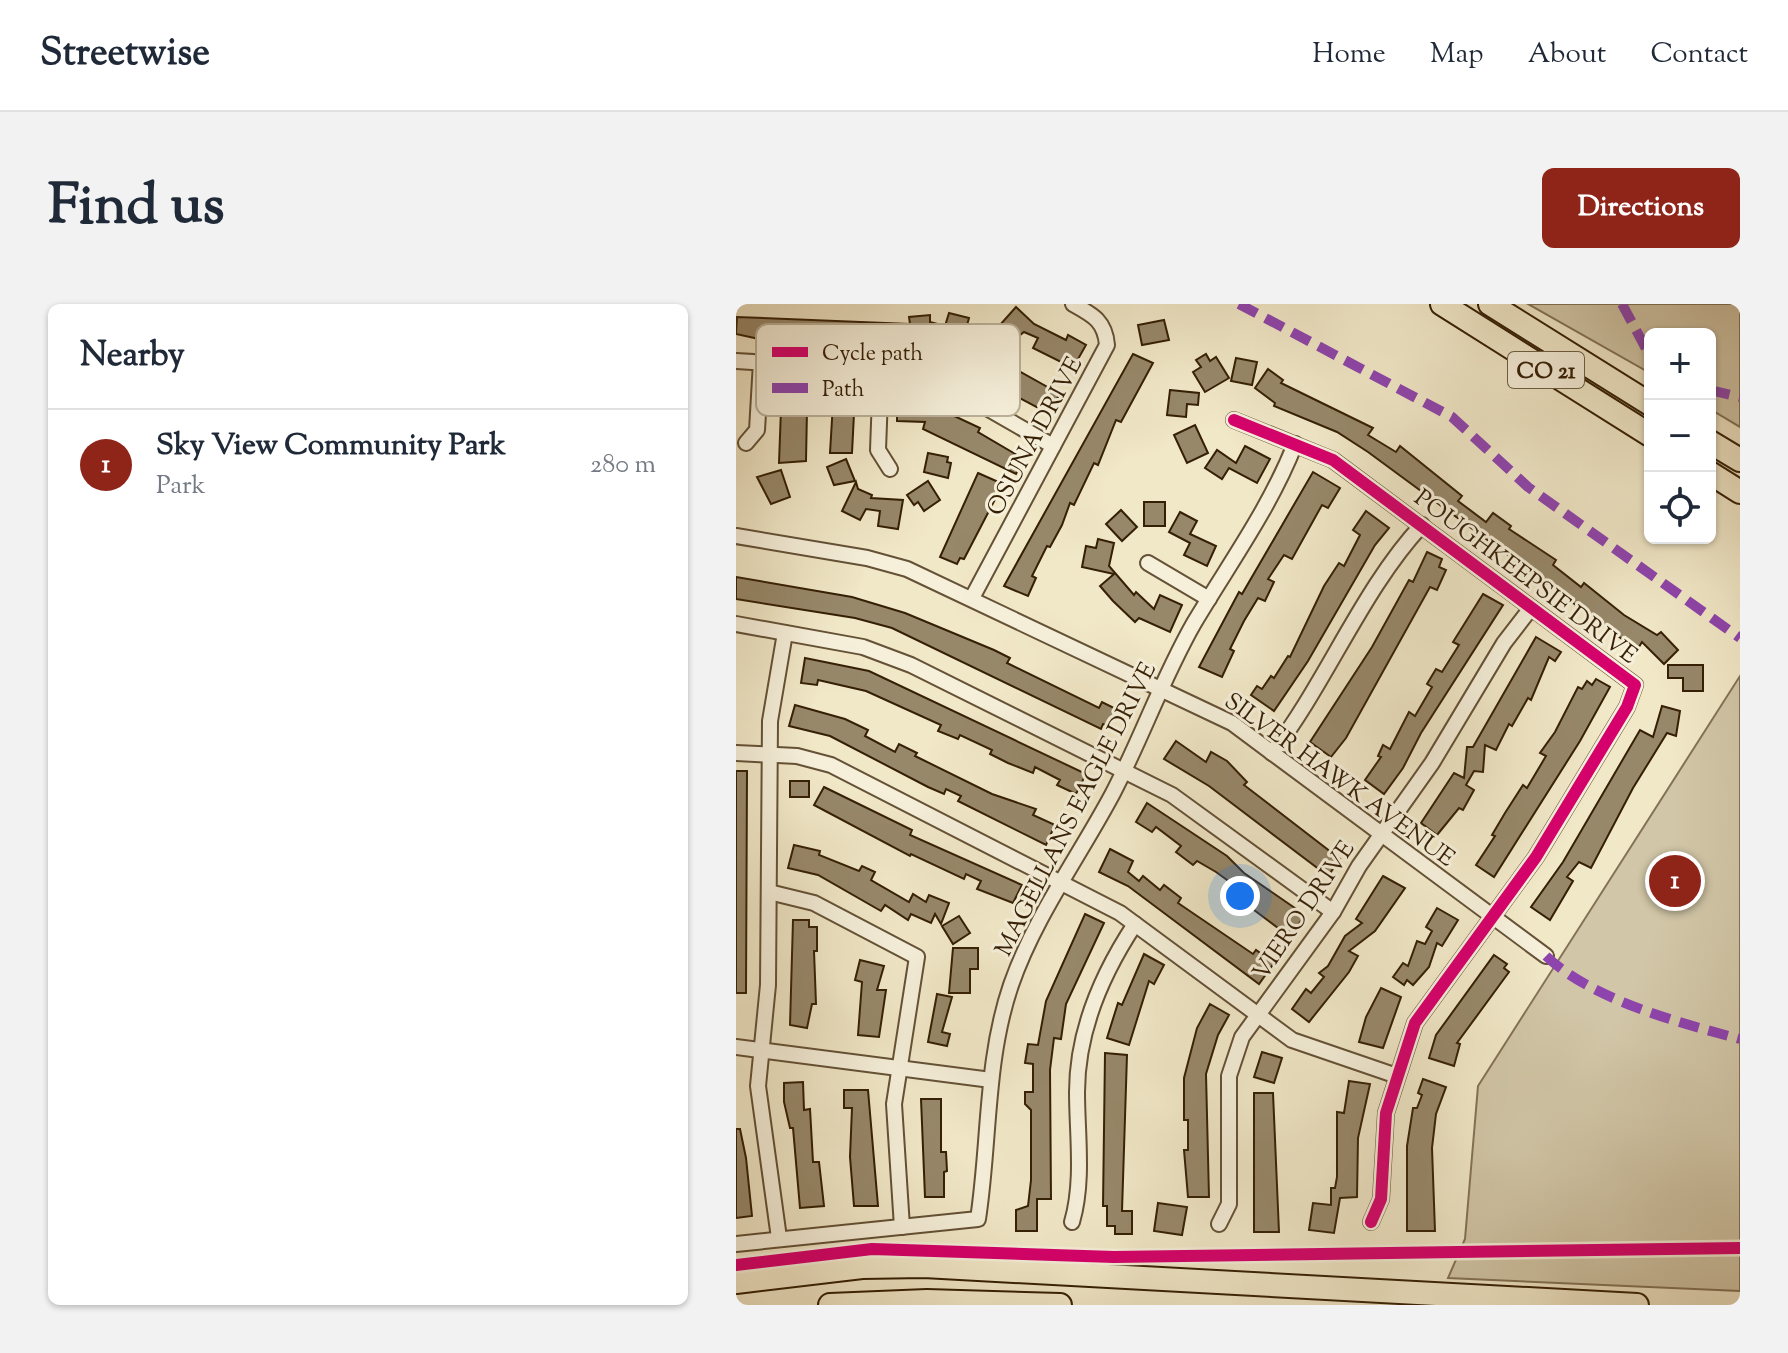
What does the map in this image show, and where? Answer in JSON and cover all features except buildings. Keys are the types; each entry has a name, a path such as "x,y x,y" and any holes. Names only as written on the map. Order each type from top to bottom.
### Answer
{"highway":[{"name":"CO 21","path":"1442,304 1644,431"},
{"name":"CO 21","path":"1490,304 1644,400"},
{"path":"1716,446 1740,460"},
{"path":"1716,477 1740,492"},
{"path":"736,1282 862,1267 924,1266 1637,1305"},
{"path":"830,1305 927,1301 1060,1305"}],"street":[{"name":"OSUNA DRIVE","path":"972,598 1107,345 1106,332 1097,317 1073,304"},
{"path":"736,361 756,362"},
{"path":"746,443 757,430 758,416"},
{"path":"879,416 878,450 890,469"},
{"path":"1001,416 1053,446"},
{"name":"POUGHKEEPSIE DRIVE","path":"1234,420 1333,460 1635,685 1627,707 1536,857 1420,1013 1397,1076 1383,1127 1381,1199 1371,1222"},
{"name":"MAGELLANS EAGLE DRIVE","path":"736,1244 978,1219 991,1080 1001,1018 1028,943 1125,770 1161,689 1209,599 1280,481 1295,444"},
{"path":"1272,753 1307,704 1392,562 1422,525"},
{"name":"SILVER HAWK AVENUE","path":"736,536 888,563 972,598 1232,723 1546,956"},
{"path":"1148,563 1209,599"},
{"name":"VIERO DRIVE","path":"1219,1224 1229,1204 1229,1076 1242,1037 1333,912 1381,835 1419,784 1504,643 1531,608"},
{"path":"736,624 844,643 894,658 1125,770 1192,807 1333,912"},
{"path":"779,1238 759,1096 760,1050 767,1002 770,721 785,633"},
{"path":"736,753 808,757 831,765 1061,882 1135,924 1256,1015 1303,1046 1397,1076"},
{"path":"769,892 814,903 917,957 898,1067 894,1120 902,1227"},
{"path":"1072,1222 1078,1202 1077,1089 1081,1046 1105,976 1135,924"},
{"path":"736,1047 991,1080"}],"shaded area":[{"path":"1528,304 1740,304 1740,427 1716,413 1716,328 1644,328 1644,370"},
{"path":"1740,676 1740,1291 1448,1278 1465,1239 1478,1086"}],"marked path":[{"path":"1239,304 1452,417 1528,487 1740,638"},
{"path":"1622,304 1644,345"},
{"path":"1716,391 1740,397"},
{"path":"1546,956 1565,972 1612,997 1664,1017 1740,1039"}],"cycle path":[{"path":"1234,420 1333,460 1635,685 1627,707 1536,857 1415,1023 1386,1113 1381,1199 1371,1222"},
{"path":"736,1265 872,1249 1114,1257 1740,1248"}],"place":[{"name":"Sky View Community Park","path":"1675,881"}]}
